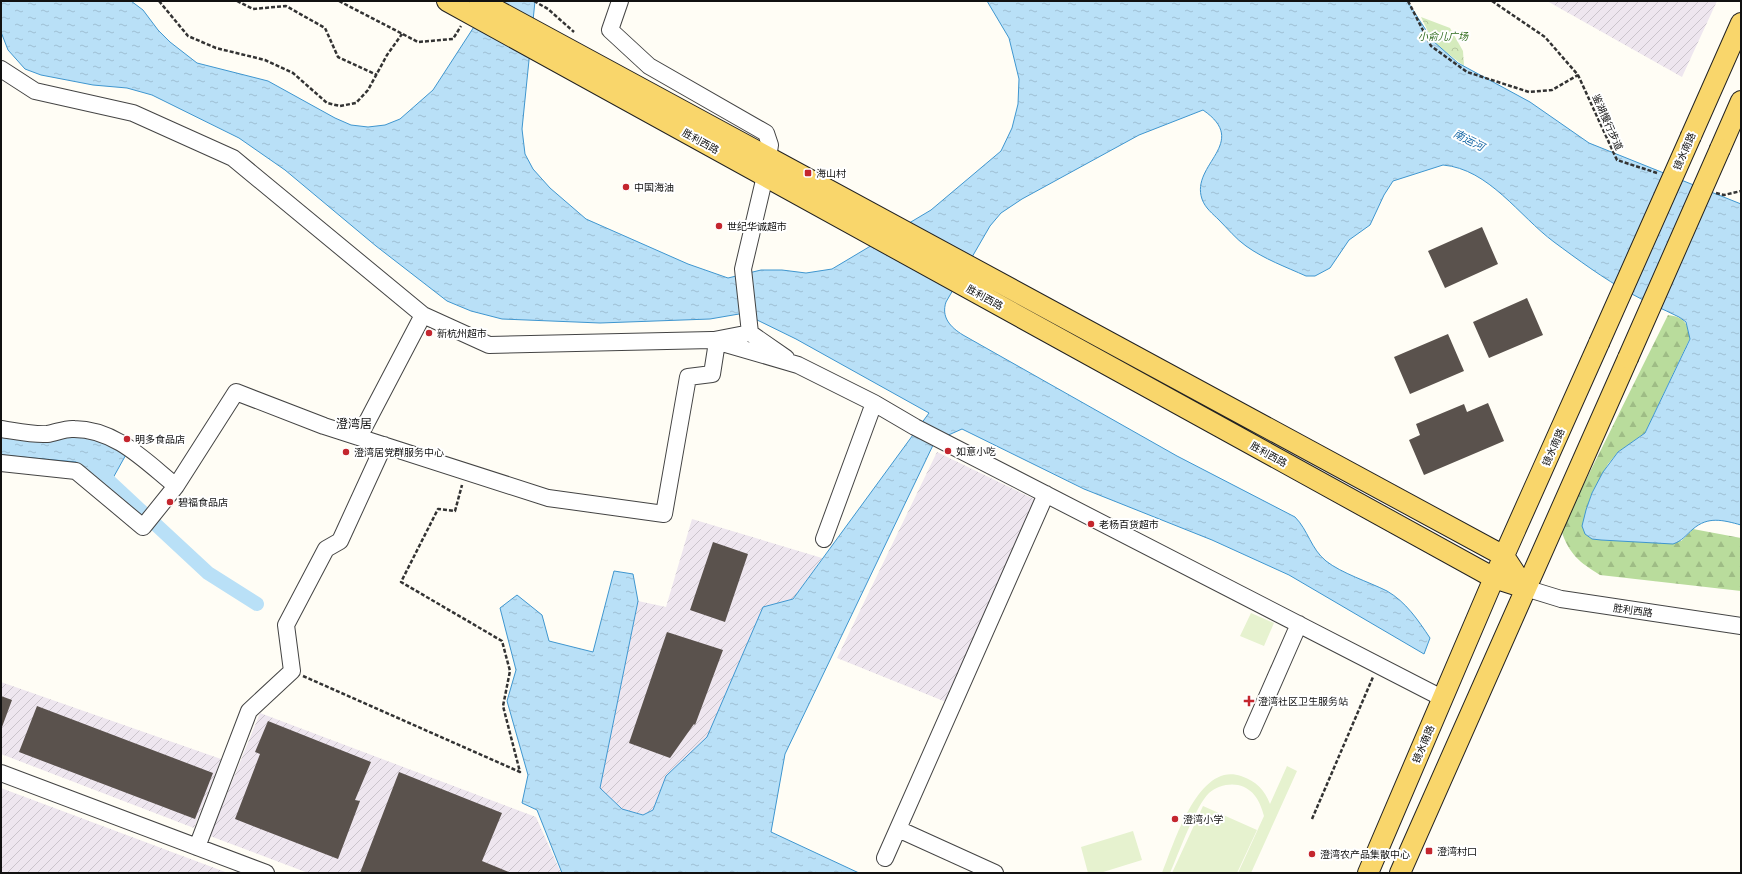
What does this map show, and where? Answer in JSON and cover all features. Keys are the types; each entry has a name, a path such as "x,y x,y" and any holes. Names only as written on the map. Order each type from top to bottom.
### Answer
{"main road":[{"name":"胜利西路","path":"447,1 476,8 534,39 766,167 878,238 975,292 1494,578 1525,588"},
{"name":"镜水南路","path":"1368,873 1494,578 1741,23"},
{"path":"1400,873 1741,101"},
{"name":"胜利西路","path":"766,167 894,226 1504,556 1525,588"}],"street":[{"path":"620,1 610,30 649,66 766,133 770,145 743,268 749,328 798,365 874,403 944,442 1442,698"},
{"path":"1,69 35,91 133,113 234,158 423,315 489,344 714,341 798,365"},
{"path":"359,438 423,315"},
{"path":"714,341 749,328"},
{"path":"1,463 76,471 143,527 176,486 236,392 359,438 548,498 664,514 688,377 712,374 714,341"},
{"path":"824,539 874,403"},
{"path":"1,429 46,434 74,428 102,434 130,447 136,455 176,486"},
{"path":"197,847 249,711 292,671 286,625 326,549 340,541 384,446"},
{"path":"885,858 1046,494"},
{"name":"胜利西路","path":"1525,588 1561,599 1741,626"},
{"path":"1252,731 1299,624"},
{"path":"1,773 266,873"},
{"path":"898,829 995,873"}],"path":[{"path":"159,1 188,36 216,48 265,60 293,73 327,103 340,106 356,103 368,90 402,34"},
{"path":"237,1 253,9 286,6 325,28 338,57 377,75"},
{"path":"339,1 418,42 453,38 476,8"},
{"path":"1408,1 1431,46 1467,72 1529,92 1552,90 1578,75"},
{"name":"鉴湖慢行步道","path":"1492,1 1545,37 1578,75 1617,160 1659,174"},
{"path":"1709,191 1724,196 1741,191"},
{"path":"292,671 520,772 502,706 510,671 502,641 401,582 438,509 455,511 466,472"},
{"path":"1312,819 1377,665"}],"shaded area":[{"path":"1547,1 1717,1 1682,77"},
{"path":"937,452 1038,501 946,702 837,658"},
{"path":"692,519 822,558 793,599 763,607 707,737 666,776 653,810 643,815 622,809 600,788 638,601 666,607"},
{"path":"1,682 221,759 194,828 1,754"},
{"path":"260,713 536,817 561,873 308,873 210,836"},
{"path":"1,788 228,873 1,873"}],"green space":[{"name":"小俞儿广场","path":"1421,17 1450,28 1463,51 1464,66 1433,42"},
{"path":"1668,315 1678,317 1684,322 1688,328 1690,338 1645,433 1618,452 1608,464 1592,493 1586,510 1681,541 1693,529 1741,538 1741,591 1600,575 1576,557 1571,551 1561,530"},
{"path":"1251,613 1274,623 1264,646 1240,636"},
{"path":"1287,766 1297,771 1251,873 1238,873 1264,816 1256,796 1244,787 1231,784 1215,789 1204,799 1193,819 1170,873 1162,873 1173,844 1190,808 1200,792 1212,781 1226,775 1241,776 1256,784 1265,794 1270,804"},
{"path":"1203,806 1257,830 1237,873 1172,873"},
{"path":"1133,831 1142,860 1100,873 1088,873 1081,847"}],"water":[{"name":"南运河","path":"1,1 131,1 143,10 158,30 170,42 197,63 268,81 335,118 351,125 368,127 385,125 400,119 433,90 481,16 485,1 535,1 522,129 525,154 533,169 550,188 586,219 688,264 728,278 761,270 782,270 806,273 832,269 931,210 1001,151 1012,128 1018,104 1019,79 1009,38 987,1 1407,1 1433,41 1458,63 1530,102 1589,143 1741,204 1741,525 1716,520 1704,522 1693,529 1681,540 1673,544 1592,539 1585,534 1582,526 1592,493 1603,472 1618,452 1645,433 1690,339 1686,322 1610,282 1591,269 1554,242 1489,184 1460,168 1443,165 1393,181 1384,195 1370,225 1349,240 1330,268 1315,276 1306,276 1283,266 1260,255 1242,243 1209,211 1203,202 1201,186 1204,175 1221,143 1221,133 1216,122 1203,110 1139,135 1022,199 1001,213 990,226 946,302 946,317 954,329 963,335 1177,456 1295,517 1317,551 1326,561 1347,573 1387,591 1406,606 1430,638 1424,654 1289,575 1212,540 1084,489 962,429 935,441 785,754 771,832 859,873 562,873 537,810 522,803 528,775 507,701 516,670 500,608 517,595 542,615 549,641 593,652 614,571 633,574 638,601 600,788 622,809 643,815 653,810 666,776 707,737 763,607 793,599 929,413 796,339 751,317 739,314 710,319 600,323 502,319 471,311 447,301 376,246 285,170 239,138 152,95 127,88 93,85 41,75 25,69 8,50 1,32"},
{"path":"1,434 75,435 99,437 128,451 108,487 76,462 1,455"}],"building":[{"path":"1482,227 1498,264 1445,288 1428,251"},
{"path":"1527,298 1543,335 1489,358 1473,322"},
{"path":"1448,334 1464,371 1410,394 1394,357"},
{"path":"1488,403 1504,441 1424,475 1409,440 1420,435 1416,424 1464,404 1467,412"},
{"path":"713,542 748,554 725,622 690,610"},
{"path":"667,632 723,650 695,725 694,724 670,758 629,743"},
{"path":"1,696 12,700 2,727 1,727"},
{"path":"37,706 213,773 195,819 19,752"},
{"path":"268,721 371,762 355,800 360,801 338,859 235,819 260,754 255,752"},
{"path":"399,772 502,813 482,861 511,873 360,873"}],"waterway":[{"path":"99,469 110,482 208,573 257,604"}],"place":[{"name":"海山村","path":"808,173"},
{"name":"中国海油","path":"626,187"},
{"name":"世纪华诚超市","path":"719,226"},
{"name":"新杭州超市","path":"429,333"},
{"name":"明多食品店","path":"127,439"},
{"name":"如意小吃","path":"948,451"},
{"name":"澄湾居党群服务中心","path":"346,452"},
{"name":"碧福食品店","path":"170,502"},
{"name":"老杨百货超市","path":"1091,524"},
{"name":"澄湾社区卫生服务站","path":"1249,701"},
{"name":"澄湾小学","path":"1175,819"},
{"name":"澄湾村口","path":"1429,851"},
{"name":"澄湾农产品集散中心","path":"1312,854"}],"district":[{"name":"澄湾居","path":"354,424"}]}
